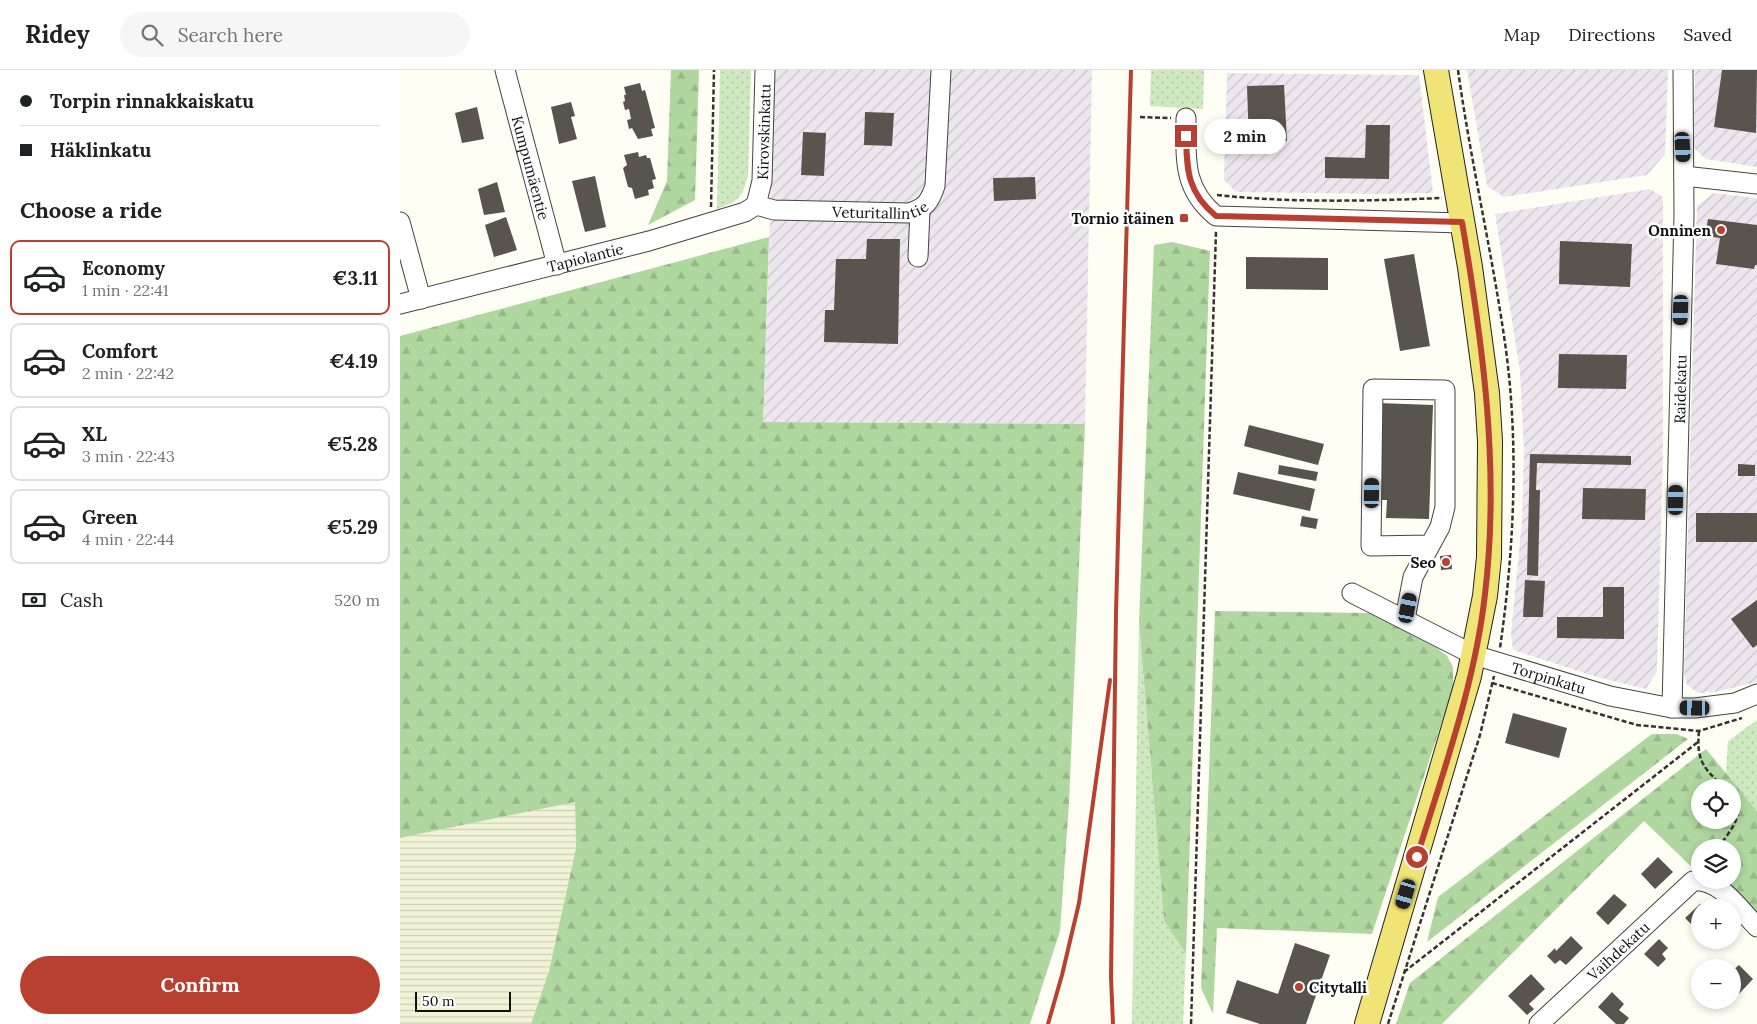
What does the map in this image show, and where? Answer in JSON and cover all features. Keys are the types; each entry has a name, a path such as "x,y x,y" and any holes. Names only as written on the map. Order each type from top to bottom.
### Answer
{"main road":[{"path":"1367,1024 1454,734 1474,655 1485,596 1489,556 1490,441 1482,350 1436,70"}],"street":[{"name":"Kumpumäentie","path":"505,70 557,265"},
{"name":"Kirovskinkatu","path":"758,200 762,181 765,70"},
{"name":"Veturitallintie","path":"758,200 774,210 910,213 920,210 930,202 935,186 941,70"},
{"name":"Raidekatu","path":"1672,708 1684,176 1684,70"},
{"path":"1186,118 1186,170 1195,192 1204,206 1216,216 1462,222"},
{"path":"1684,176 1757,184"},
{"name":"Tapiolantie","path":"400,304 557,265 745,212 758,200"},
{"path":"918,258 920,210"},
{"path":"400,222 421,299"},
{"path":"1405,619 1413,578 1440,527 1445,507 1445,390 1373,389 1371,546 1430,545"},
{"name":"Torpinkatu","path":"1352,593 1474,655 1610,696 1672,708 1714,707 1757,694"},
{"name":"Vaihdekatu","path":"1539,1024 1686,886 1698,880 1716,886 1757,927"}],"path":[{"path":"710,222 714,70"},
{"path":"1140,116 1186,118"},
{"path":"1195,192 1243,198 1376,200 1481,197"},
{"path":"1191,1024 1216,216"},
{"path":"1699,732 1698,742 1701,761 1705,770 1715,779"},
{"path":"1403,973 1698,742"}],"shaded area":[{"path":"775,70 1092,70 1085,424 763,422"},
{"path":"1467,70 1668,70 1665,154 1647,175 1504,197 1487,186"},
{"path":"1695,70 1757,70 1757,167 1706,159 1693,147"},
{"path":"1227,73 1419,75 1433,193 1236,192 1224,180"},
{"path":"1650,189 1663,197 1663,454 1657,671 1646,689 1597,677 1513,650 1511,634 1522,521 1524,450 1520,371 1495,214"},
{"path":"1714,193 1757,198 1757,682 1715,692 1698,693 1687,685 1684,672 1697,206"}],"green space":[{"path":"671,70 699,70 695,200 648,225 667,181"},
{"path":"720,70 751,70 748,175 744,189 738,198 730,204 717,209"},
{"path":"1151,70 1204,70 1203,109 1150,106"},
{"path":"769,237 763,422 1085,424 1069,803 1060,931 1030,1024 531,1024 549,971 576,848 575,802 400,838 400,336"},
{"path":"1172,242 1210,251 1186,954 1164,921 1139,622 1154,245"},
{"path":"1215,611 1371,613 1437,648 1447,656 1453,667 1453,688 1372,934 1217,928 1213,1014 1201,988"},
{"path":"1139,622 1164,921 1186,954 1183,1024 1132,1024"},
{"path":"1757,720 1757,811 1741,792 1741,779 1730,779 1726,774 1728,741"},
{"path":"1652,734 1677,734 1688,739 1427,942 1438,897"},
{"path":"1706,749 1731,779 1691,779 1691,829 1741,829 1741,792 1757,811 1757,914 1729,889 1741,889 1741,839 1691,839 1691,866 1644,821 1442,1024 1396,1024 1410,983"},
{"path":"575,802 576,848 549,971 531,1024 400,1024 400,838"}],"building":[{"path":"1722,70 1757,70 1756,133 1714,127"},
{"path":"640,83 642,91 645,90 655,128 651,129 653,136 638,139 632,128 629,129 627,120 631,119 629,109 625,110 623,102 625,101 624,95 626,95 624,87"},
{"path":"1284,85 1287,141 1249,143 1247,86"},
{"path":"571,102 575,116 571,117 577,139 559,144 551,107"},
{"path":"477,107 484,139 462,143 455,113"},
{"path":"865,112 894,113 892,146 864,145"},
{"path":"1366,125 1390,125 1389,179 1325,178 1325,157 1365,158"},
{"path":"803,132 826,133 824,176 801,175"},
{"path":"638,152 639,157 646,155 647,158 650,158 656,179 652,180 654,188 648,190 649,195 635,199 632,188 628,187 623,168 627,165 624,155"},
{"path":"595,176 606,227 585,232 572,181"},
{"path":"1035,177 1036,199 994,201 993,178"},
{"path":"497,182 505,212 484,215 478,189"},
{"path":"506,217 517,250 494,257 485,225"},
{"path":"1708,219 1757,225 1757,265 1755,265 1754,269 1716,264 1720,238 1705,236"},
{"path":"867,239 900,239 898,344 824,342 825,310 834,310 836,259 866,259"},
{"path":"1560,241 1632,244 1630,287 1559,284"},
{"path":"1414,254 1430,346 1400,351 1384,259"},
{"path":"1246,257 1328,258 1328,290 1246,289"},
{"path":"1559,354 1627,355 1626,389 1558,388"},
{"path":"1378,403 1433,405 1429,519 1386,518 1387,500 1375,500"},
{"path":"1249,425 1324,444 1318,465 1244,446"},
{"path":"1530,454 1631,456 1631,465 1537,463 1536,490 1540,490 1538,576 1527,575"},
{"path":"1738,464 1755,465 1755,476 1738,476"},
{"path":"1279,465 1318,472 1316,481 1278,474"},
{"path":"1238,472 1315,489 1310,511 1233,494"},
{"path":"1583,488 1646,489 1645,520 1582,519"},
{"path":"1696,513 1757,513 1757,542 1696,542"},
{"path":"1302,516 1318,519 1316,529 1300,526"},
{"path":"1451,555 1452,569 1441,570 1440,556"},
{"path":"1525,580 1545,581 1543,617 1523,617"},
{"path":"1603,587 1624,587 1624,639 1557,638 1557,617 1603,617"},
{"path":"1757,600 1757,645 1753,648 1731,619"},
{"path":"1513,713 1567,728 1559,758 1505,743"},
{"path":"1658,857 1673,872 1655,889 1641,874"},
{"path":"1614,894 1627,905 1608,925 1596,913"},
{"path":"1691,912 1691,924 1685,918"},
{"path":"1571,936 1583,948 1566,965 1560,960 1555,964 1547,956 1555,948 1556,951"},
{"path":"1659,939 1668,948 1662,954 1666,959 1658,967 1644,954"},
{"name":"Citytalli","path":"1295,943 1330,955 1306,1024 1260,1024 1226,1013 1237,980 1278,994"},
{"path":"1741,967 1753,979 1741,992"},
{"path":"1531,974 1545,989 1529,1004 1534,1009 1527,1015 1508,996"},
{"path":"1612,992 1624,1004 1619,1010 1629,1018 1624,1024 1616,1024 1598,1007"}],"railway":[{"path":"1113,1024 1111,977 1116,612 1131,70"},
{"path":"1048,1024 1079,903 1110,680"}],"place":[{"name":"Tornio itäinen","path":"1184,218"},
{"name":"Onninen","path":"1721,230"},
{"name":"Seo","path":"1446,562"},
{"name":"Citytalli","path":"1299,987"}],"route":[{"path":"1186,136 1186,170 1195,192 1204,206 1216,216 1462,222 1487,393 1490,441 1489,556 1485,596 1469,676 1454,734 1417,857"}]}
